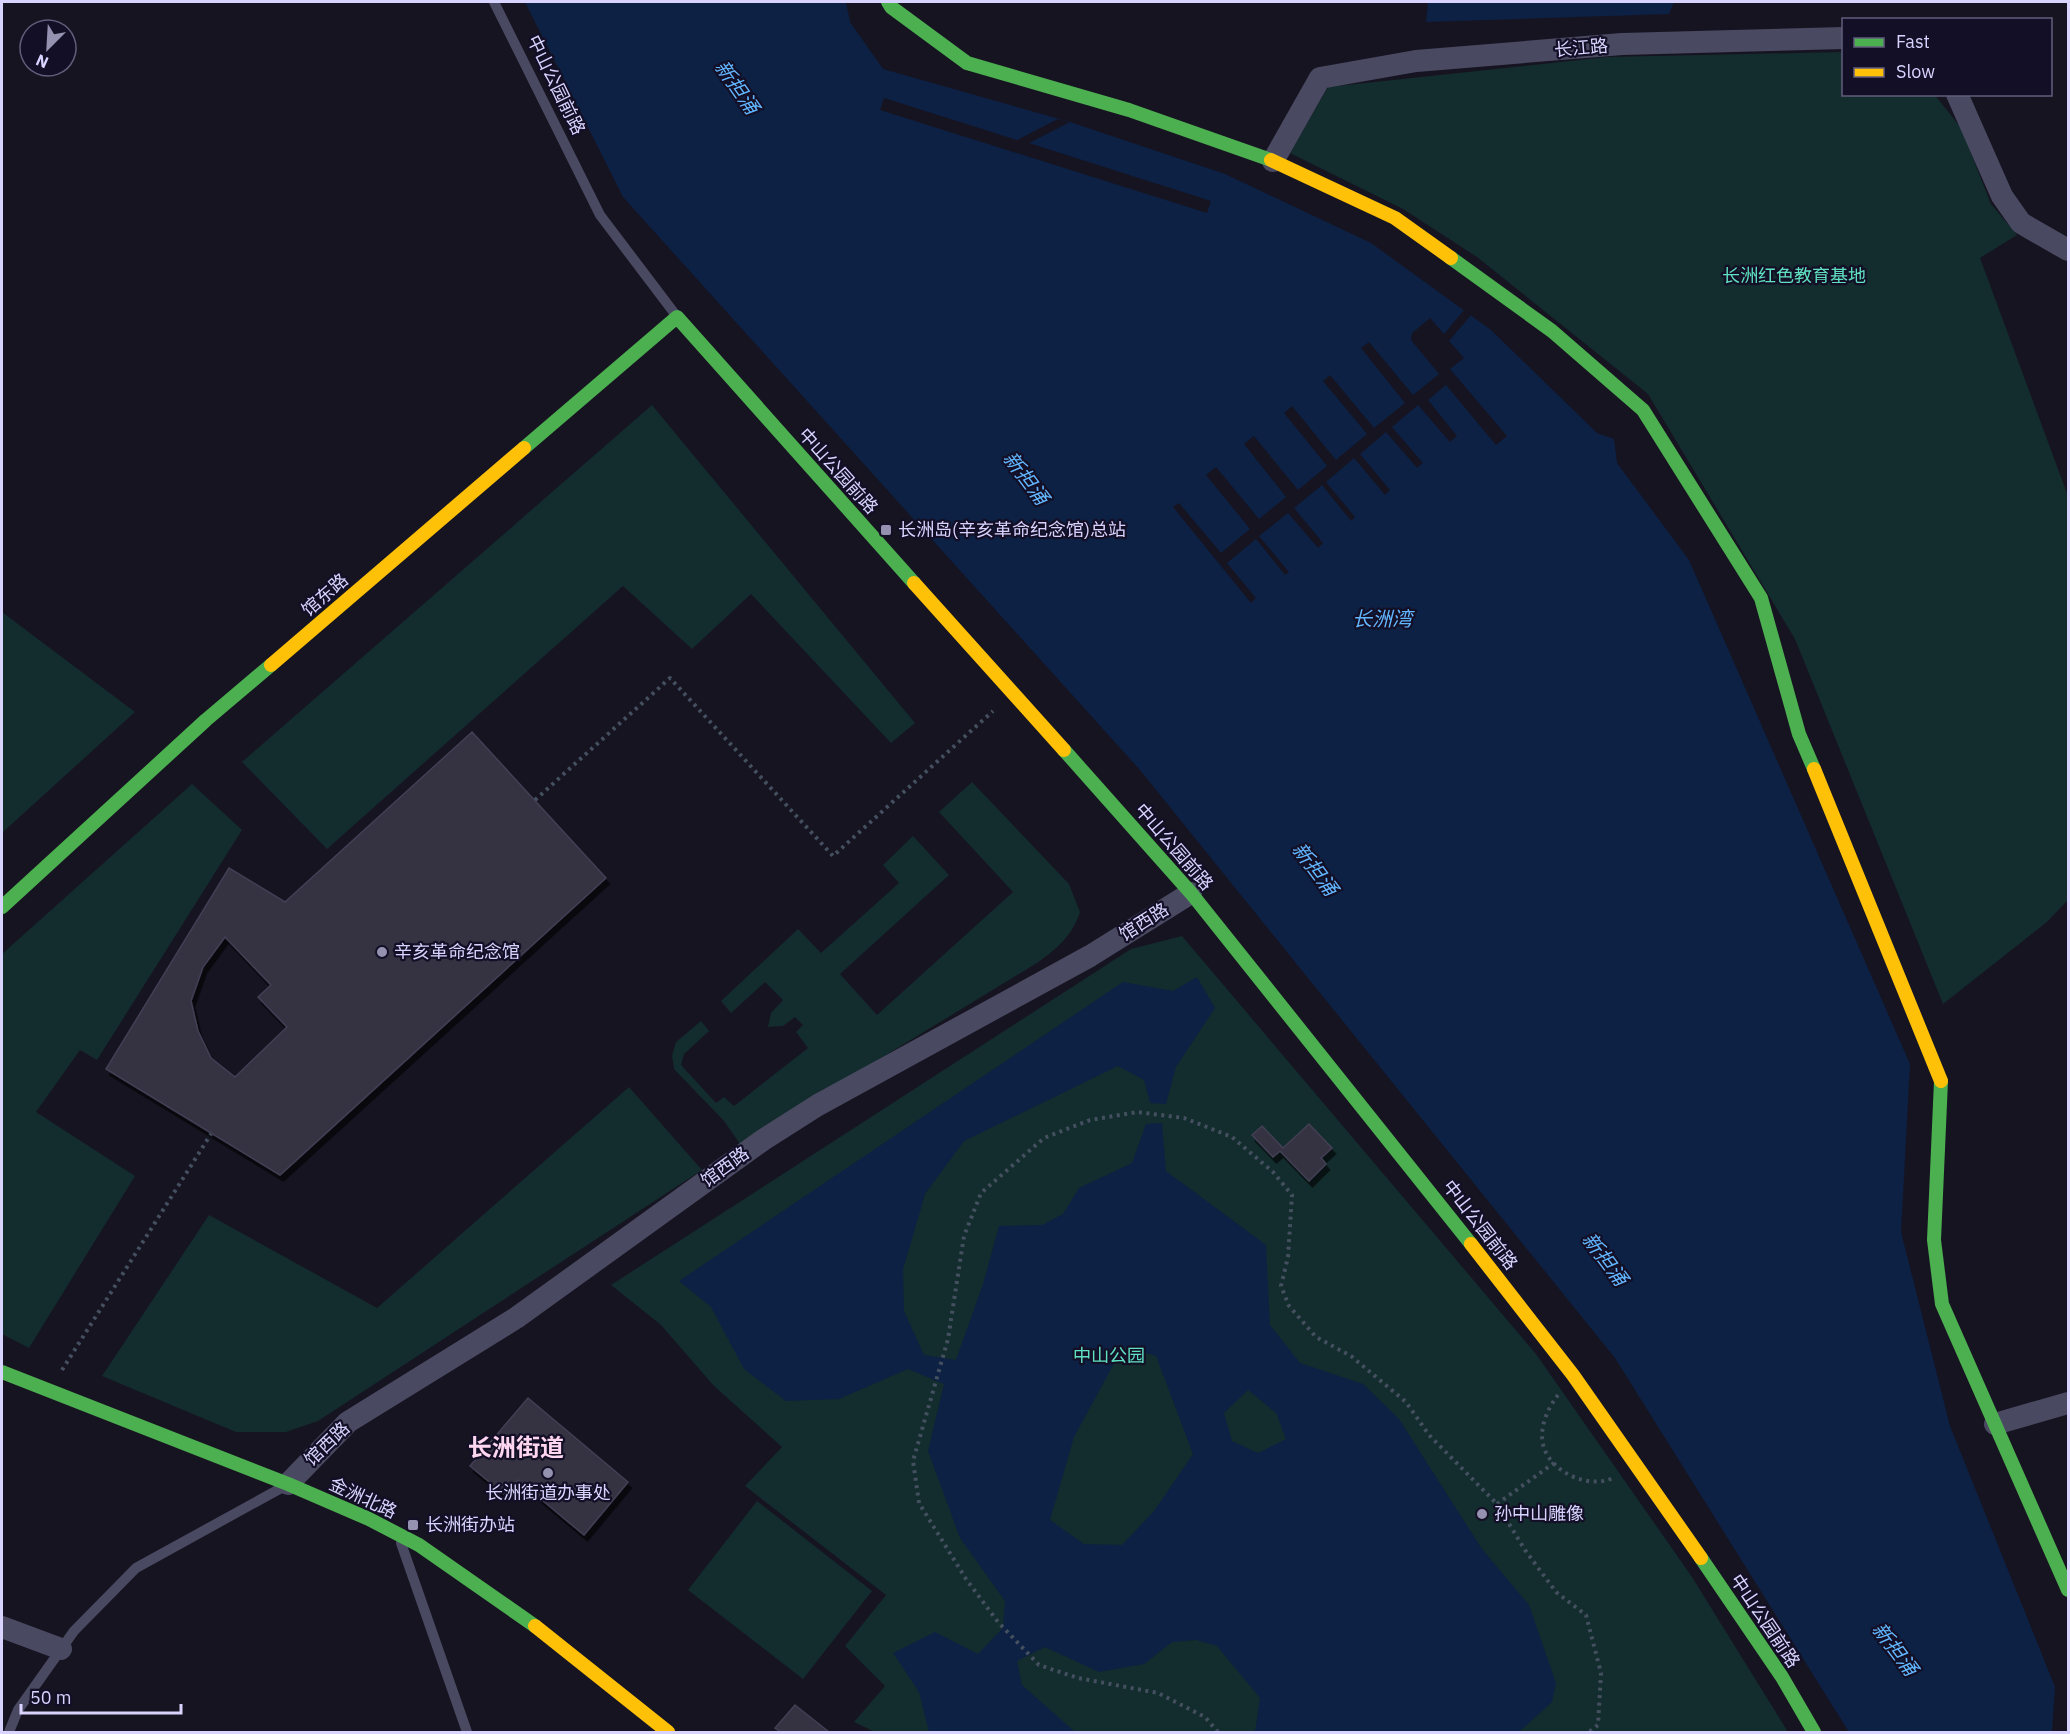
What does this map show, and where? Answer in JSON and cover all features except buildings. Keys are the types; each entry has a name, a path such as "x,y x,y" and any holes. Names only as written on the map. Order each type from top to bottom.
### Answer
{"street":[{"path":"888,2 891,7 967,63 1129,110 1273,161 1395,218 1552,331 1643,410 1761,598 1799,734 1941,1078 1934,1240 1942,1304 2068,1590"},
{"name":"长江路","path":"1273,161 1320,78 1416,61 1622,44 1842,38"},
{"path":"1958,96 2002,196 2021,223 2068,250"},
{"name":"中山公园前路","path":"677,317 1191,893 1436,1198 1577,1380 1782,1677 1814,1732"},
{"name":"馆东路","path":"2,907 206,720 677,317"},
{"name":"馆西路","path":"288,1484 348,1422 516,1318 763,1140 818,1105 1090,956 1191,893"},
{"name":"金洲北路","path":"2,1372 288,1484 398,1534 457,1569 520,1614 668,1732"},
{"path":"1995,1424 2068,1402"},
{"path":"2,1627 61,1649"}],"lane":[{"name":"中山公园前路","path":"494,2 600,215 677,317"},
{"path":"9,1732 18,1710 74,1631 136,1568 288,1484"},
{"path":"398,1534 467,1732"}],"path":[{"path":"535,800 670,678 833,856 1014,692"},
{"path":"1218,1732 1205,1717 1158,1693 1078,1678 1039,1665 998,1622 966,1579 919,1503 913,1461 944,1354 964,1236 981,1193 1044,1138 1090,1120 1145,1113 1184,1118 1232,1137 1273,1172 1292,1195 1288,1257 1281,1286 1289,1306 1316,1337 1351,1356 1406,1402 1429,1435 1497,1504 1525,1550 1556,1592 1586,1615 1601,1673 1598,1725 1589,1732"},
{"path":"48,1391 211,1134"},
{"path":"1577,1380 1557,1395 1549,1407 1544,1426 1544,1448 1554,1463 1566,1473 1590,1482 1610,1480 1637,1464"},
{"path":"1497,1504 1554,1463"}],"green space":[{"name":"长洲红色教育基地","path":"1842,52 1842,96 1936,96 1961,128 1991,204 2017,235 1980,258 2068,496 2068,900 2047,922 1943,1004 1795,639 1648,394 1477,257 1403,209 1290,153 1328,87 1607,57"},
{"path":"652,405 915,723 891,743 751,594 692,649 623,586 327,849 242,762"},
{"path":"2,612 135,712 2,833"},
{"path":"972,782 1069,884 1080,912 1073,928 1058,947 1037,963 740,1144 724,1121 674,1069 672,1056 676,1042 701,1021 709,1031 684,1054 681,1065 716,1103 724,1097 734,1106 808,1048 796,1032 803,1025 795,1017 783,1026 768,1027 771,1013 783,1000 765,982 731,1013 721,1001 798,929 821,953 899,883 883,865 913,836 949,875 840,974 877,1015 1013,892 939,812"},
{"path":"192,784 242,830 97,1060 80,1050 36,1112 135,1176 29,1348 2,1334 2,954"},
{"name":"中山公园","path":"1182,936 1536,1354 1692,1577 1788,1732 875,1732 854,1722 885,1686 845,1646 886,1595 745,1486 782,1447 714,1386 661,1325 611,1285 1131,949"},
{"path":"629,1087 702,1170 318,1421 286,1432 236,1432 102,1376 209,1215 377,1308"},
{"path":"757,1501 872,1591 803,1679 688,1590"}],"water":[{"name":"长洲湾","path":"525,2 846,2 850,22 883,69 1070,122 1225,174 1371,243 1491,330 1597,433 1614,439 1617,463 1689,560 1910,1064 1901,1232 1950,1426 2055,1687 2052,1732 1849,1732 1615,1358 1140,770 623,197"},
{"path":"1428,2 1674,2 1669,14 1426,22"},
{"path":"1197,977 1215,1008 1176,1067 1166,1104 1150,1103 1144,1080 1118,1066 964,1141 925,1194 903,1270 904,1311 924,1355 956,1360 983,1284 999,1226 1042,1225 1063,1214 1079,1188 1132,1163 1146,1124 1162,1123 1166,1171 1266,1245 1270,1325 1300,1363 1363,1384 1399,1419 1482,1549 1529,1605 1556,1683 1552,1702 1519,1732 1255,1732 1260,1698 1217,1646 1196,1640 1172,1642 1144,1664 1099,1672 1045,1647 1017,1661 1022,1685 1075,1732 929,1732 919,1692 893,1653 935,1632 978,1654 1003,1628 1005,1601 960,1538 928,1451 944,1384 908,1369 839,1399 786,1401 744,1369 711,1307 679,1281 1123,982 1173,991","holes":["1123,1347 1156,1356 1193,1454 1154,1511 1122,1545 1084,1544 1050,1520 1074,1437","1248,1390 1276,1413 1286,1439 1258,1453 1232,1441 1224,1413"]}],"pier":[{"path":"884,98 1017,140 1058,119 1070,122 1029,143 1211,201 1207,213 880,110"},
{"path":"1464,310 1471,315 1449,341 1464,358 1450,369 1507,436 1496,445 1446,385 1428,400 1457,436 1450,442 1418,405 1392,427 1423,463 1417,468 1386,432 1360,454 1390,490 1385,495 1354,458 1326,482 1355,517 1351,521 1322,485 1294,508 1323,543 1318,548 1288,513 1259,536 1289,572 1285,575 1256,539 1227,563 1256,598 1251,603 1173,507 1179,503 1221,553 1250,529 1206,475 1216,467 1259,519 1286,497 1244,444 1254,436 1298,490 1327,466 1284,413 1292,406 1336,460 1367,434 1323,381 1330,375 1374,428 1405,403 1361,348 1369,342 1413,395 1439,374 1411,340 1412,333 1430,318 1444,334"}],"traffic: fast":[{"path":"888,2 891,7 967,63 1129,110 1271,160"},
{"path":"1451,258 1552,331 1643,410 1761,598 1799,734 1814,769"},
{"path":"524,448 677,317 914,583"},
{"path":"2,907 206,720 271,665"},
{"path":"1064,750 1191,893 1471,1244"},
{"path":"1941,1081 1934,1240 1942,1304 2068,1590"},
{"path":"2,1372 288,1484 369,1519 419,1545 535,1626"},
{"path":"1701,1558 1782,1677 1814,1732"}],"traffic: slow":[{"path":"1271,160 1395,218 1451,258"},
{"path":"271,665 524,448"},
{"path":"914,583 1064,750"},
{"path":"1814,769 1941,1081"},
{"path":"1471,1244 1573,1375 1701,1558"},
{"path":"535,1626 668,1732"}],"place":[{"name":"长洲岛(辛亥革命纪念馆)总站","path":"886,530"},
{"name":"辛亥革命纪念馆","path":"382,952"},
{"name":"长洲街道办事处","path":"548,1473"},
{"name":"孙中山雕像","path":"1482,1514"},
{"name":"长洲街办站","path":"413,1525"}],"district":[{"name":"长洲街道","path":"516,1448"}],"water label":[{"name":"新担涌","path":"737,87"},
{"name":"新担涌","path":"1026,478"},
{"name":"新担涌","path":"1315,869"},
{"name":"新担涌","path":"1605,1259"},
{"name":"新担涌","path":"1895,1649"}]}
